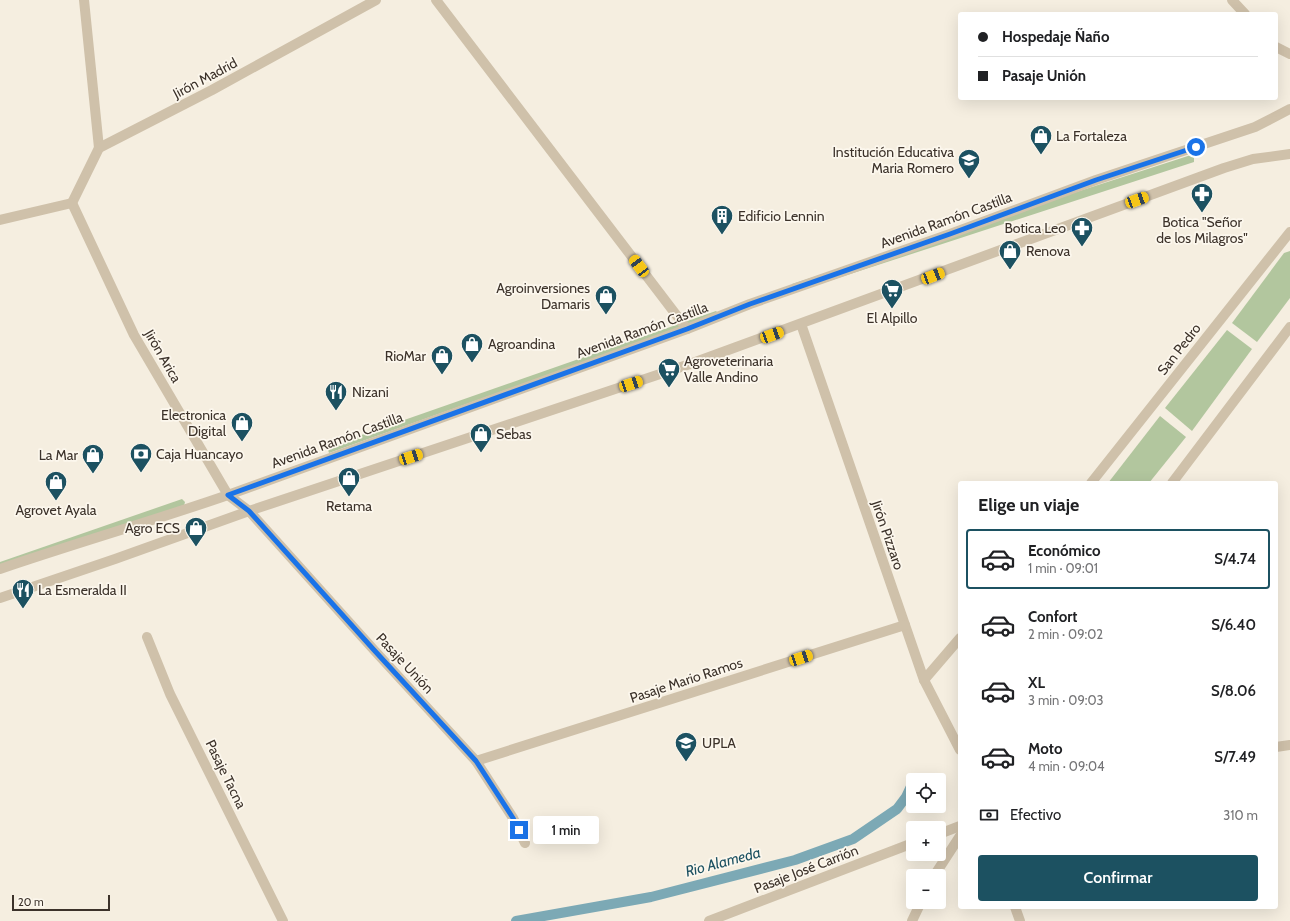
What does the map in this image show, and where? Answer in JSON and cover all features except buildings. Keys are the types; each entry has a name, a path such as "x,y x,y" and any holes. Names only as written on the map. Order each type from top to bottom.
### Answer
{"street":[{"path":"0,220 72,203 99,148 84,0"},
{"name":"Jirón Madrid","path":"99,148 212,90 376,0"},
{"path":"436,0 687,329"},
{"path":"1232,0 1243,12"},
{"path":"1278,48 1290,54"},
{"name":"Avenida Ramón Castilla","path":"0,569 79,542 228,495 687,329 750,304 950,234 1096,180 1255,127 1290,109"},
{"path":"0,598 116,559 249,511 690,364 1224,168 1253,159 1290,154"},
{"name":"Jirón Arica","path":"72,203 134,335 228,495 249,511"},
{"name":"San Pedro","path":"1093,481 1290,232"},
{"name":"Jirón Pizzaro","path":"801,324 924,680 958,746"},
{"path":"1174,481 1290,327"},
{"name":"Pasaje Unión","path":"249,511 476,761 513,818 525,843"},
{"name":"Pasaje Mario Ramos","path":"476,761 904,625"},
{"name":"Pasaje Tacna","path":"147,637 170,694 283,921"},
{"path":"924,680 958,640"},
{"path":"1278,747 1290,745"},
{"path":"946,831 958,827"},
{"path":"939,869 958,839"},
{"name":"Pasaje José Carrión","path":"709,921 906,847"},
{"path":"912,921 918,909"},
{"path":"1016,909 1020,921"}],"green space":[{"path":"1191,155 1194,158 1194,162 795,292 792,284"},
{"path":"1290,251 1290,298 1257,342 1232,323 1284,253"},
{"path":"716,311 719,314 329,453 327,447"},
{"path":"1227,330 1252,349 1192,431 1165,408"},
{"path":"1160,416 1186,437 1151,481 1110,481"},
{"path":"182,499 185,502 184,506 0,570 0,562"}],"waterway":[{"name":"Rio Alameda","path":"516,921 651,897 795,860 853,839 897,809 906,797"}],"place":[{"name":"La Fortaleza","path":"1041,156"},
{"name":"Institución Educativa Maria Romero","path":"969,180"},
{"name":"Botica \"Señor de los Milagros\"","path":"1202,214"},
{"name":"Edificio Lennin","path":"722,236"},
{"name":"Botica Leo","path":"1082,248"},
{"name":"Renova","path":"1010,270"},
{"name":"El Alpillo","path":"892,310"},
{"name":"Agroinversiones Damaris","path":"606,316"},
{"name":"Agroandina","path":"472,364"},
{"name":"RioMar","path":"442,376"},
{"name":"Agroveterinaria Valle Andino","path":"669,388"},
{"name":"Nizani","path":"336,412"},
{"name":"Electronica Digital","path":"242,442"},
{"name":"Sebas","path":"481,454"},
{"name":"La Mar","path":"93,474"},
{"name":"Caja Huancayo","path":"141,474"},
{"name":"Retama","path":"349,498"},
{"name":"Agrovet Ayala","path":"56,502"},
{"name":"Agro ECS","path":"196,548"},
{"name":"La Esmeralda II","path":"23,610"},
{"name":"UPLA","path":"686,762"}],"route":[{"path":"519,830 513,818 476,761 249,511 228,495 687,329 750,304 950,234 1096,180 1196,147"}]}
